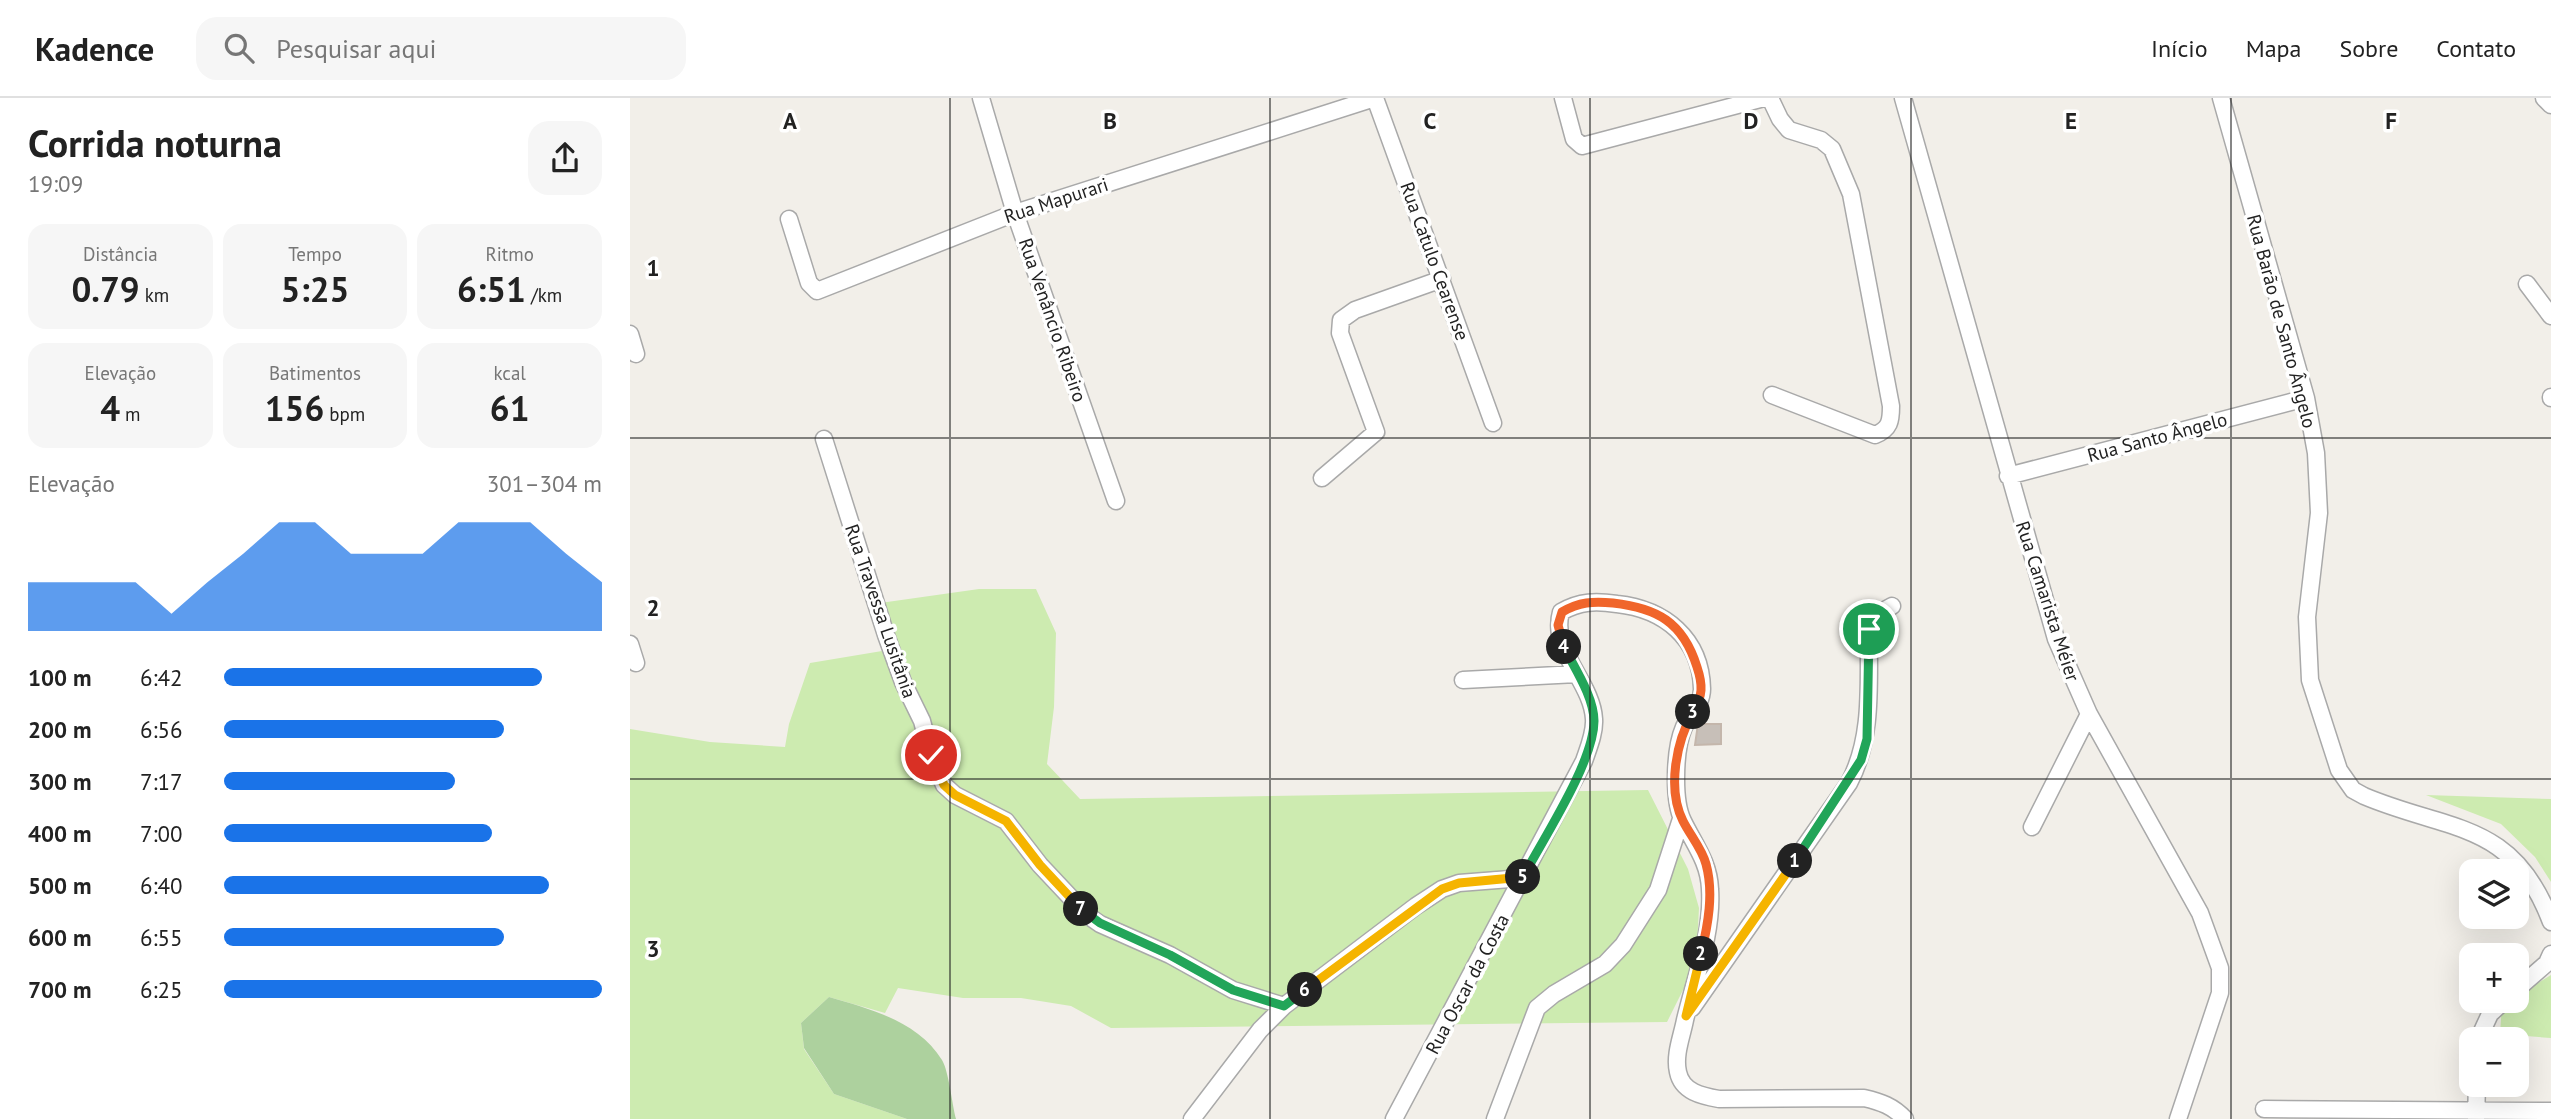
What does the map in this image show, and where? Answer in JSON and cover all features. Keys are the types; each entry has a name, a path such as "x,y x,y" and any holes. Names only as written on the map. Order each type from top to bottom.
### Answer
{"street":[{"name":"Rua Venâncio Ribeiro","path":"981,98 1015,213 1116,501"},
{"name":"Rua Mapurari","path":"789,219 809,283 817,291 1015,213 1375,98"},
{"name":"Rua Catulo Cearense","path":"1375,98 1493,423"},
{"path":"1563,98 1574,139 1582,146 1764,98"},
{"path":"1770,98 1780,119 1789,130 1821,140 1832,149 1851,194 1891,406 1891,421 1885,431 1875,435 1772,395"},
{"name":"Rua Camarista Méier","path":"1903,98 2056,639 2089,715 2200,913 2220,968 2220,993 2215,1013 2178,1119"},
{"name":"Rua Barão de Santo Ângelo","path":"2221,98 2306,398 2316,453 2319,494 2307,617 2307,660 2310,680 2339,770 2353,790 2364,796 2475,832 2493,841 2533,884 2551,922"},
{"path":"2544,98 2551,105"},
{"path":"1322,478 1376,432 1340,333 1340,320 1355,310 1442,279"},
{"path":"2527,284 2551,316"},
{"path":"630,334 636,354"},
{"name":"Rua Santo Ângelo","path":"2008,476 2306,398"},
{"name":"Rua Travessa Lusitânia","path":"824,439 886,635 903,682 922,721 931,755 944,785 955,795 1006,821 1040,865 1087,915 1170,955 1233,990 1284,1006"},
{"name":"Rua Oscar da Costa","path":"1394,1119 1584,761 1594,720 1589,699 1558,625 1562,612 1576,604 1596,601 1643,607 1664,617 1684,637 1693,654 1702,687 1699,703 1679,742 1676,778 1681,818 1706,862 1710,889 1704,943 1679,1048 1678,1073 1690,1090 1719,1099 1864,1098 1896,1109 1905,1119"},
{"path":"1686,1016 1849,783 1861,760 1867,739 1869,629 1872,617 1892,606"},
{"path":"630,644 636,663"},
{"path":"1464,680 1577,674"},
{"path":"2032,827 2089,715"},
{"path":"1495,1119 1537,1008 1554,994 1605,964 1623,945 1658,890 1681,818"},
{"path":"1192,1119 1260,1030 1284,1006 1442,889 1469,882 1523,878"},
{"path":"2529,979 2547,963 2551,954"},
{"path":"2476,1115 2477,1097"},
{"path":"2264,1110 2333,1115 2476,1115 2551,1111"}],"green space":[{"path":"979,589 1036,589 1056,633 1054,707 1047,764 1080,799 1648,790 1688,869 1699,908 1696,964 1667,1022 1111,1028 1071,1006 1021,998 963,998 898,988 885,1013 829,997 801,1023 804,1049 834,1094 907,1119 630,1119 630,729 710,742 785,747 789,724 810,663 882,651 873,604"},
{"path":"2426,795 2551,799 2551,882 2535,857 2501,824"},
{"path":"2551,975 2551,1038 2529,1036 2529,1027 2500,1027 2501,1013 2529,1013 2529,989"},
{"path":"829,997 892,1018 920,1035 942,1060 956,1119 907,1119 834,1094 804,1048 801,1023"}],"building":[{"path":"1698,724 1721,724 1721,744 1695,745"}],"route":[{"path":"931,755 944,785 955,795 1006,821 1040,865 1087,915 1170,955 1233,990 1284,1006 1442,889 1479,880 1523,878 1584,761 1594,720 1589,699 1562,643 1558,625 1562,612 1576,604 1596,601 1643,607 1664,617 1684,637 1693,654 1702,687 1699,703 1684,727 1676,757 1681,818 1706,862 1710,889 1704,943 1686,1016 1849,783 1861,760 1867,739 1869,629"}]}
